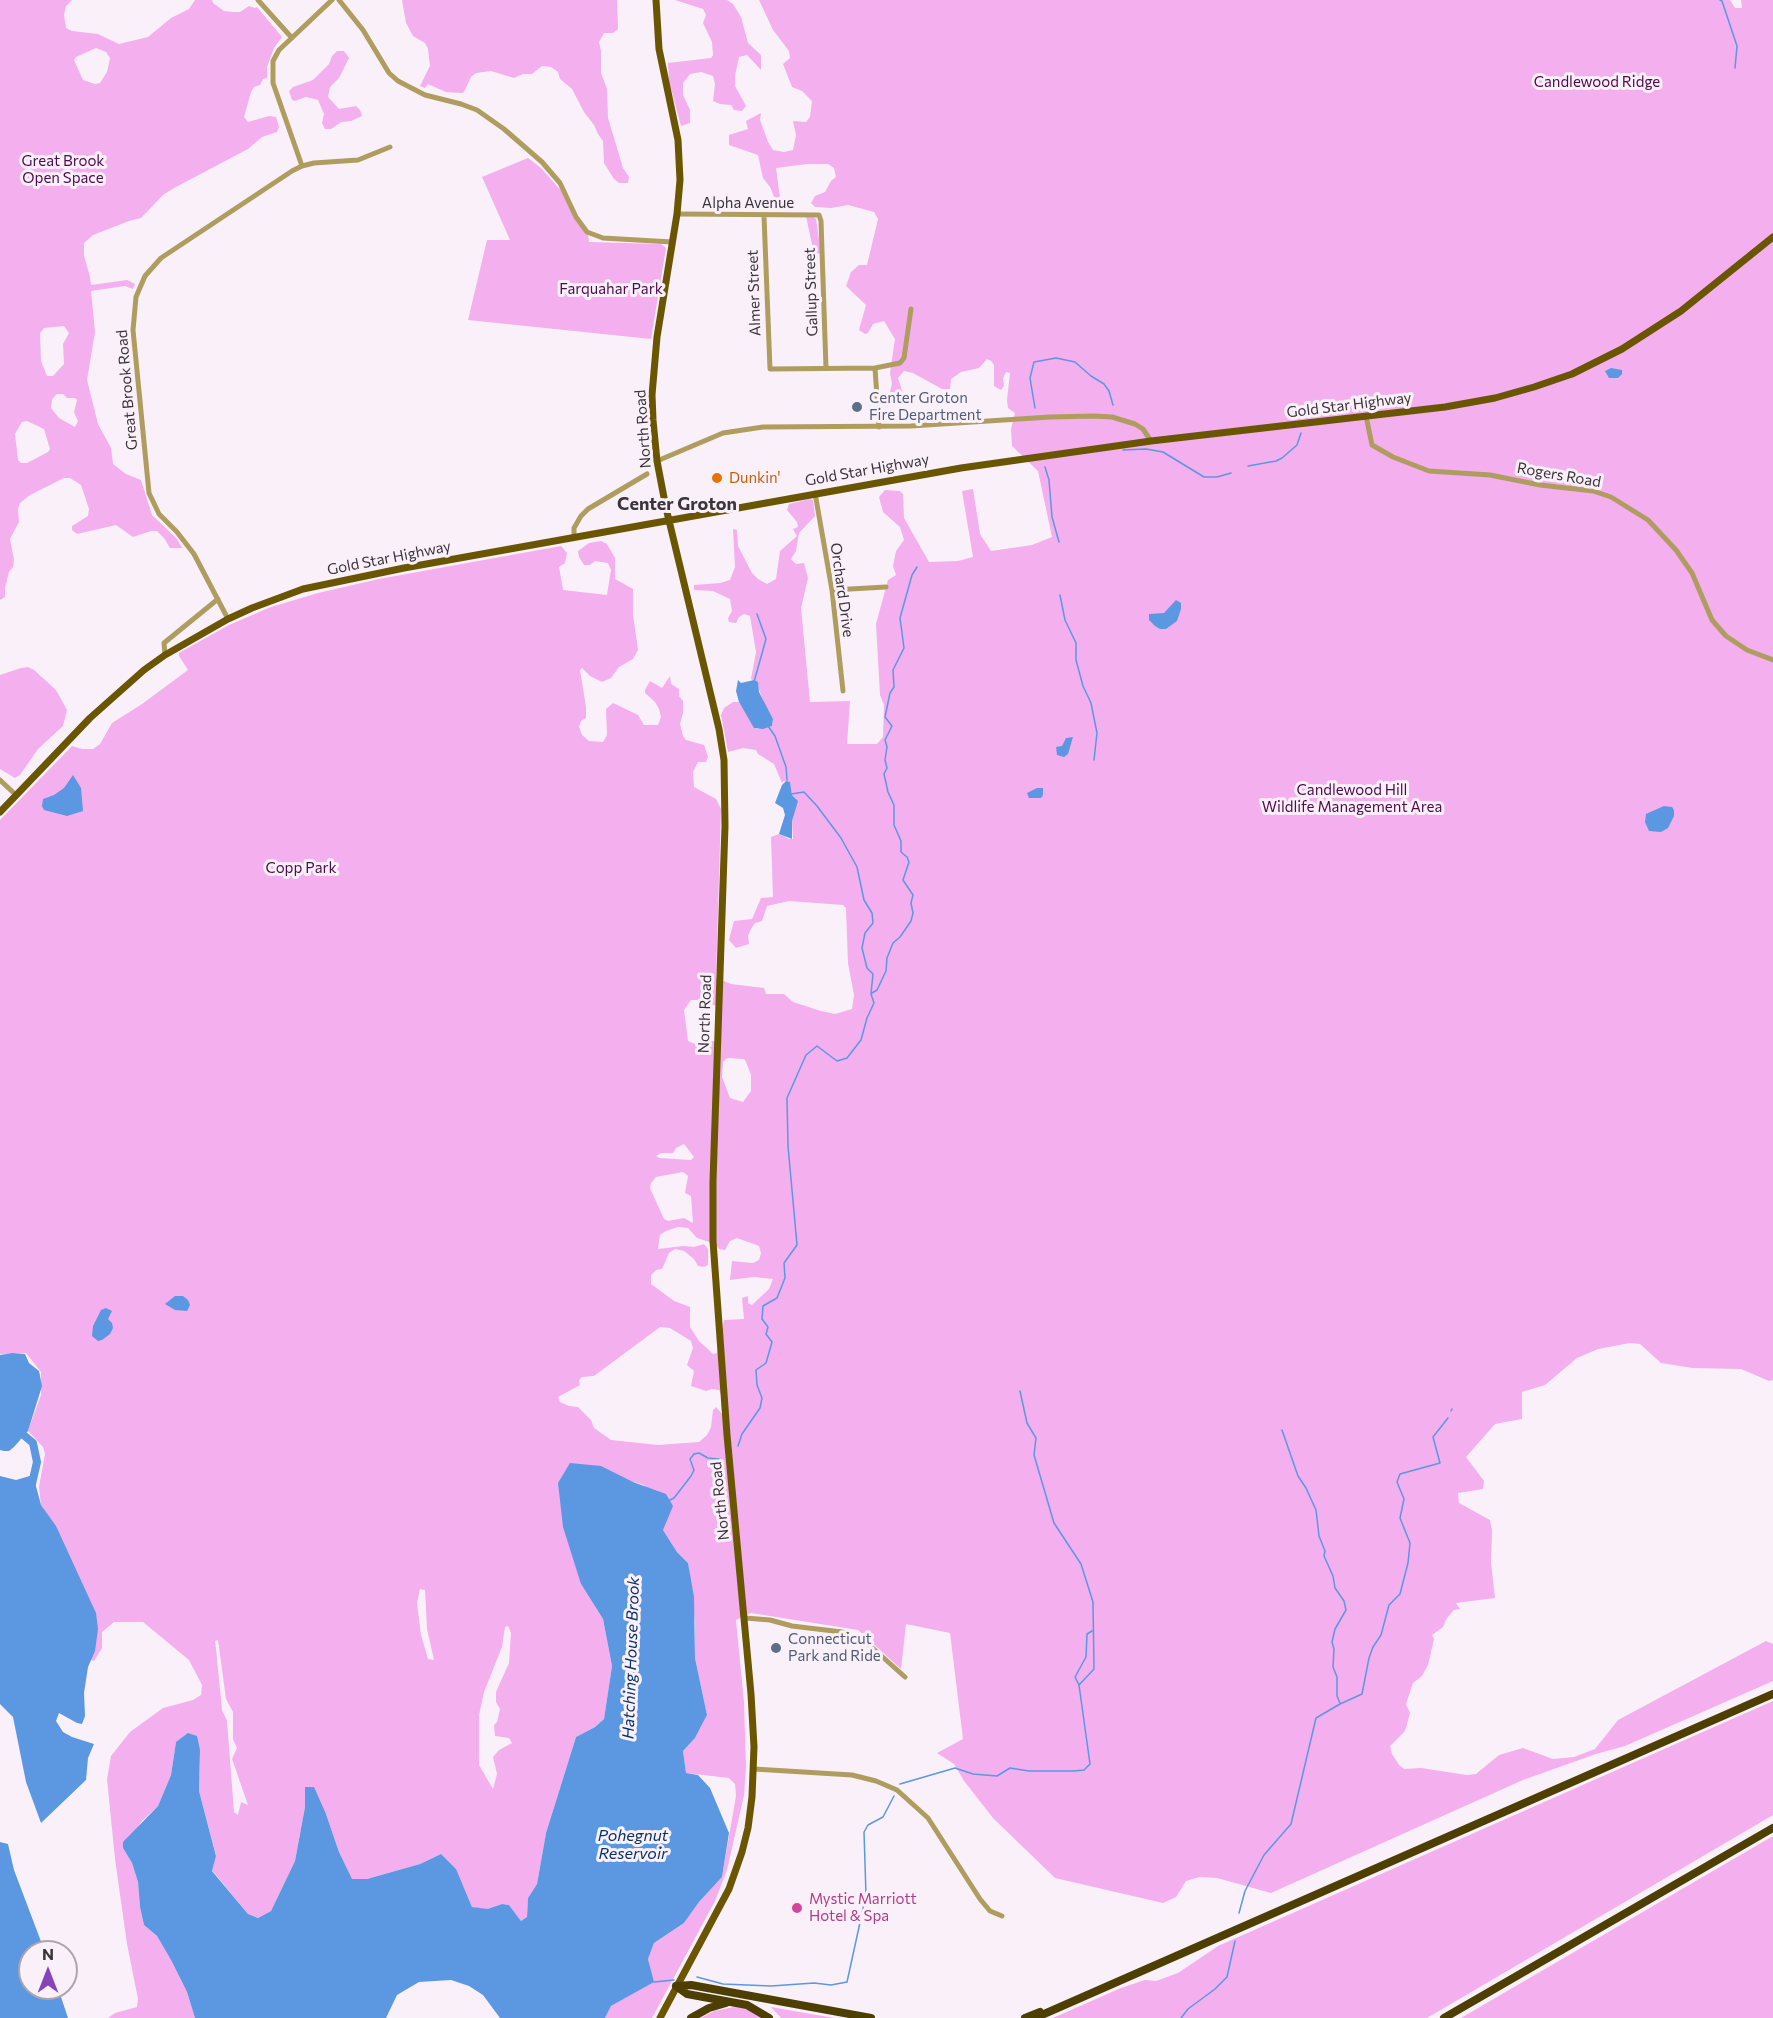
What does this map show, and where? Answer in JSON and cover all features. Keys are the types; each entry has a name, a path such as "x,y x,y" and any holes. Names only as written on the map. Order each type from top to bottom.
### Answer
{"highway":[{"path":"1035,2018 1773,1694"},
{"path":"1444,2018 1773,1828"},
{"path":"676,1986 687,1994 747,2005 769,2018"},
{"path":"676,1986 690,1986 871,2018"},
{"path":"1024,2018 1091,1993"},
{"path":"691,2018 709,2008 731,2002"}],"main road":[{"name":"North Road","path":"656,0 663,74 679,150 680,180 677,214 654,361 653,420 657,461 669,519 719,729 726,789 713,1174 713,1241 727,1435 754,1727 754,1769 748,1828 729,1889 660,2018"},
{"name":"Gold Star Highway","path":"0,812 109,700 165,655 228,619 276,599 327,583 669,519 972,466 1151,441 1445,407 1495,398 1580,370 1623,349 1666,323 1773,237"}],"street":[{"path":"258,0 292,38"},
{"path":"302,166 273,83 273,61 279,50 332,0"},
{"path":"339,0 363,30 389,73 398,81 425,95 477,110 504,129 542,162 560,183 576,217 587,232 603,238 672,242"},
{"name":"Great Brook Road","path":"228,619 194,554 159,514 149,493 133,330 136,297 145,276 161,258 302,166 357,160 390,147"},
{"name":"Alpha Avenue","path":"677,214 819,215"},
{"name":"Gallup Street","path":"819,215 826,368"},
{"name":"Almer Street","path":"764,216 770,369 826,368"},
{"path":"826,368 875,368 900,363 904,358 911,309"},
{"path":"875,368 879,427"},
{"path":"657,461 716,436 750,428 879,427 1094,416 1112,417 1135,424 1143,429 1151,441"},
{"name":"Rogers Road","path":"1366,416 1372,445 1393,457 1429,471 1490,475 1540,485 1593,491 1611,496 1648,520 1676,550 1692,573 1712,620 1726,636 1747,650 1773,660"},
{"path":"574,538 574,528 580,516 647,474"},
{"name":"Orchard Drive","path":"815,493 832,590 843,691"},
{"path":"832,590 886,587"},
{"path":"165,655 164,643 218,599"},
{"path":"0,780 16,795"},
{"path":"745,1618 842,1632 868,1644 905,1677"},
{"path":"754,1769 852,1775 876,1781 897,1790 928,1818 990,1911 1002,1916"}],"green space":[{"name":"Great Brook Open Space","path":"0,0 72,0 66,6 64,15 66,28 72,31 98,34 119,44 148,37 171,18 189,9 195,0 212,0 224,11 240,12 249,6 257,7 282,37 274,48 267,67 267,78 263,79 260,85 254,87 251,92 244,117 248,122 269,116 276,117 279,127 277,132 262,137 248,149 174,188 163,195 141,218 93,235 84,243 84,256 91,285 127,280 135,284 133,289 125,286 91,291 95,332 87,380 98,424 111,448 113,464 126,474 141,480 152,515 177,539 182,548 170,548 157,531 133,537 116,525 77,534 72,530 72,526 88,516 89,509 81,485 70,478 64,478 30,495 20,503 19,522 10,539 13,567 9,572 5,597 0,600","holes":["96,48 106,52 110,58 107,72 100,83 95,84 83,80 74,60","64,326 69,333 63,344 64,364 53,376 47,376 41,361 40,333 44,328","57,394 63,394 67,398 77,400 74,412 78,421 75,427 59,418 51,408 52,399","27,421 44,429 50,449 27,463 21,463 18,460 15,434 22,422"]},
{"path":"402,0 617,0 618,29 613,33 604,33 599,42 601,73 607,89 608,118 623,168 629,177 628,183 619,183 614,179 604,163 603,141 594,125 572,89 551,67 542,66 532,74 523,74 514,78 491,71 476,73 471,77 462,93 446,92 428,84 425,88 420,86 430,66 428,49 425,43 413,36 406,23"},
{"path":"675,0 727,0 733,4 741,17 748,43 761,55 761,70 747,55 739,57 735,86 746,106 742,111 734,110 731,105 713,101 715,84 713,76 701,72 690,74 683,83 683,95 690,110 690,123 681,126 669,81 668,63 711,58 713,55 712,42 703,23 706,15 703,9"},
{"path":"759,0 1730,0 1735,8 1742,8 1741,0 1773,0 1773,1380 1769,1381 1741,1369 1693,1368 1661,1363 1640,1344 1630,1343 1598,1349 1577,1358 1545,1385 1522,1392 1522,1419 1495,1424 1466,1457 1484,1481 1483,1489 1458,1493 1459,1503 1490,1520 1495,1598 1456,1603 1460,1609 1454,1610 1443,1627 1432,1635 1434,1639 1428,1665 1422,1676 1413,1683 1406,1704 1410,1713 1405,1731 1390,1746 1392,1754 1404,1769 1421,1768 1467,1775 1476,1774 1499,1755 1523,1748 1553,1759 1574,1757 1595,1749 1618,1720 1766,1641 1773,1644 1773,1681 1625,1746 1523,1780 1271,1893 1217,1878 1199,1877 1186,1881 1176,1897 1163,1903 1055,1878 993,1818 964,1781 954,1764 937,1753 963,1739 950,1633 906,1624 901,1669 858,1630 751,1613 736,1620 744,1702 746,1767 744,1795 727,1870 715,1901 652,2018 605,2018 611,2006 653,1982 648,1959 654,1943 684,1923 699,1902 722,1877 736,1796 735,1784 729,1778 686,1773 683,1751 695,1738 707,1715 695,1658 695,1622 688,1563 677,1552 663,1530 644,1485 634,1482 581,1584 603,1619 612,1666 604,1719 595,1727 576,1737 546,1833 537,1884 528,1898 527,1917 521,1921 509,1905 502,1904 488,1910 472,1907 463,1886 441,1854 420,1864 367,1879 352,1880 339,1852 326,1814 305,1787 305,1807 295,1861 271,1911 258,1918 248,1914 212,1870 216,1855 199,1791 200,1750 176,1742 171,1775 158,1806 142,1821 123,1848 132,1863 138,1882 144,1925 157,1936 171,1960 187,1992 195,2018 108,2018 115,2013 137,2007 138,1999 127,1944 115,1859 107,1779 111,1756 130,1732 163,1708 193,1700 201,1695 202,1685 189,1660 143,1622 114,1622 102,1632 102,1648 94,1661 88,1659 45,1511 41,1505 39,1487 45,1454 43,1447 28,1431 41,1395 41,1372 26,1353 0,1354 0,820 72,746 93,749 100,744 112,723 188,670 179,653 229,625 271,607 318,593 379,579 561,546 567,553 565,563 559,567 563,590 607,595 611,570 608,563 595,561 590,565 584,565 578,551 589,543 601,541 607,544 615,558 615,579 633,589 633,615 638,650 633,659 619,667 611,678 602,682 590,676 582,668 580,670 586,707 586,718 581,721 579,727 582,735 589,741 603,742 607,735 606,709 613,703 638,715 644,725 658,725 661,717 659,709 645,690 650,681 662,688 670,676 671,684 679,689 679,696 683,701 680,724 683,736 686,740 704,745 708,757 706,762 698,762 693,772 694,787 716,799 721,809 716,978 731,984 764,988 766,994 784,994 793,1002 821,1011 835,1014 852,1009 854,995 848,963 846,908 843,905 789,901 767,906 762,921 755,923 751,929 748,936 749,944 736,948 729,940 734,921 752,919 761,898 773,897 771,837 779,834 793,839 792,821 796,799 792,795 790,783 784,781 782,783 774,764 758,754 756,750 743,748 728,752 721,715 724,708 733,702 739,702 756,729 772,726 773,719 757,684 751,679 756,652 750,616 744,614 736,623 729,622 728,618 732,611 730,599 713,591 694,590 694,585 730,580 735,567 733,529 737,530 738,546 752,573 767,584 776,579 780,551 797,536 793,529 798,527 797,522 787,510 789,504 813,500 815,516 799,533 796,551 791,559 796,564 804,563 808,578 801,608 810,702 850,701 847,744 877,744 883,737 884,705 880,695 876,624 888,580 896,575 893,566 896,551 904,540 900,527 883,512 879,497 885,490 900,491 903,494 904,518 929,562 958,561 973,557 962,491 973,489 980,534 991,551 1032,545 1052,537 1038,471 1012,446 1011,429 1015,413 1008,408 1007,400 1010,373 1006,372 1003,378 1004,386 1001,390 994,386 994,365 987,359 979,368 961,372 951,379 950,389 942,389 913,373 904,371 898,378 904,397 894,399 889,396 895,339 884,321 873,324 868,333 865,334 859,330 866,305 846,286 851,272 859,265 867,265 878,219 874,212 848,205 831,208 815,207 811,203 815,196 825,192 836,177 834,168 828,164 776,168 780,198 775,199 763,178 758,155 729,145 729,135 748,129 746,121 761,113 760,120 773,150 784,152 793,150 796,135 793,121 806,122 810,117 812,101 802,91 792,87 783,64 790,58 789,51 773,30","holes":["691,1000 701,1000 716,1006 715,1041 695,1044 688,1041 684,1010","727,1058 744,1059 751,1075 751,1091 743,1102 730,1098 722,1077 723,1062","684,1144 694,1157 691,1160 656,1156 661,1153 673,1153 676,1148","683,1172 688,1176 685,1193 691,1196 693,1223 684,1218 668,1221 664,1219 650,1188 656,1177","678,1227 688,1228 697,1238 715,1244 719,1249 725,1250 730,1241 737,1238 759,1246 761,1253 759,1260 753,1263 732,1261 730,1280 754,1277 773,1279 769,1289 752,1305 748,1303 748,1296 742,1298 744,1319 724,1320 717,1353 713,1354 699,1341 690,1327 690,1307 674,1301 651,1284 651,1275 656,1270 662,1269 669,1253 675,1249 684,1251 694,1259 698,1266 704,1267 708,1265 708,1249 704,1244 694,1247 658,1249 660,1235","660,1327 670,1328 691,1341 693,1348 687,1365 694,1371 691,1386 706,1391 719,1390 722,1414 716,1407 713,1410 711,1427 707,1435 699,1442 658,1445 611,1440 594,1428 591,1420 578,1407 560,1402 558,1397 580,1385 579,1380 582,1377 594,1376","420,1589 425,1590 427,1629 434,1660 428,1659 421,1635 417,1603","508,1626 511,1633 509,1663 496,1692 496,1702 500,1709 494,1725 495,1736 509,1738 512,1743 499,1750 493,1757 497,1774 493,1789 479,1765 479,1715 484,1692 502,1647 505,1627","218,1640 226,1699 233,1712 233,1739 237,1748 232,1759 248,1805 241,1802 238,1815 234,1812 227,1721 222,1710 215,1641"]},
{"path":"337,51 344,51 349,58 339,78 330,87 328,97 339,109 356,106 362,116 341,122 331,129 325,129 322,123 324,114 318,100 306,97 295,101 292,100 289,91 293,87 313,80 329,64"},
{"name":"Farquahar Park","path":"528,158 541,168 565,195 588,233 589,242 661,244 666,248 651,339 468,320 487,240 510,240 482,177"},
{"path":"806,216 816,219 821,253 814,254"},
{"path":"28,667 34,670 56,690 67,710 63,726 38,749 20,775 15,778 0,769 0,675"},
{"path":"1773,1701 1773,1815 1427,2018 1053,2018 1121,1988 1145,1980 1156,1981 1178,1973 1218,1946"},
{"path":"1773,1836 1773,2018 1461,2018"},
{"path":"734,2007 745,2008 761,2018 701,2018 714,2011"},
{"path":"771,2007 834,2018 781,2018"}],"water":[{"path":"1611,368 1622,370 1622,374 1618,378 1609,378 1605,371"},
{"path":"1176,600 1181,603 1177,621 1166,629 1160,629 1149,620 1149,614 1164,613"},
{"path":"738,680 741,683 754,680 758,682 759,692 773,719 772,726 763,729 754,728 739,702 736,691"},
{"path":"1073,737 1068,754 1064,757 1057,755 1056,747 1062,746 1066,738"},
{"path":"73,775 81,788 83,811 67,816 44,810 43,799 64,788"},
{"path":"786,781 790,782 792,795 798,801 792,821 792,839 779,834 785,815 783,808 775,803"},
{"path":"1043,788 1041,798 1029,798 1027,793"},
{"path":"1664,806 1672,807 1674,810 1674,816 1668,828 1661,832 1649,831 1645,822 1646,814"},
{"path":"175,1296 183,1296 188,1300 190,1305 187,1311 175,1310 165,1304"},
{"path":"106,1308 112,1311 108,1319 113,1328 110,1334 98,1341 92,1336 93,1326 101,1310"},
{"path":"25,1354 29,1363 39,1371 42,1386 28,1431 14,1447 9,1451 4,1451 0,1450 0,1355"},
{"name":"Pohegnut Reservoir","path":"570,1463 601,1466 633,1482 666,1494 673,1506 663,1530 677,1552 688,1563 694,1597 695,1658 707,1715 695,1738 683,1751 686,1773 698,1775 710,1788 729,1833 722,1877 699,1902 684,1923 654,1943 648,1959 654,1982 611,2006 605,2018 500,2018 483,1995 469,1986 451,1980 419,1982 397,1995 386,2018 195,2018 187,1992 171,1960 157,1936 144,1925 138,1882 132,1863 123,1848 123,1842 158,1806 171,1775 176,1742 188,1733 197,1736 200,1750 199,1791 216,1856 212,1871 248,1914 258,1918 271,1911 295,1861 305,1807 305,1787 314,1787 352,1879 367,1879 420,1864 441,1854 456,1869 472,1907 488,1909 502,1904 509,1905 521,1921 527,1917 528,1898 537,1884 546,1833 576,1737 595,1727 604,1719 612,1666 603,1619 581,1584 563,1527 558,1483"},
{"path":"33,1475 41,1505 56,1526 96,1613 98,1629 95,1651 88,1667 84,1693 85,1716 82,1724 59,1713 56,1721 63,1732 94,1744 88,1758 86,1780 41,1823 26,1782 13,1717 0,1704 0,1476 16,1480"},
{"path":"0,1842 8,1844 14,1870 40,1940 18,1940 18,2000 62,2000 68,2018 0,2018"}],"waterway":[{"path":"1720,0 1737,46 1735,68"},
{"path":"1035,408 1030,378 1034,362 1056,358 1075,362 1104,384 1109,391 1113,405"},
{"path":"1248,466 1282,458 1297,445 1301,433"},
{"path":"1123,450 1146,449 1163,452 1204,477 1217,477 1231,473"},
{"path":"1045,467 1049,480 1052,517 1059,542"},
{"path":"872,993 877,990 886,971 887,958 893,943 911,921 913,913 911,903 913,895 903,880 909,862 901,852 901,841 894,825 894,805 884,774 887,768 885,740 892,726 885,717 890,693 894,687 893,670 904,648 900,618 912,575 917,567"},
{"path":"1060,595 1065,620 1076,643 1076,660 1083,686 1091,703 1097,733 1094,760"},
{"name":"Hatching House Brook","path":"754,682 766,639 757,614"},
{"name":"Hatching House Brook","path":"768,726 775,736 786,767 787,780"},
{"name":"Hatching House Brook","path":"738,1446 742,1434 760,1408 762,1398 757,1385 756,1370 766,1363 772,1342 766,1334 768,1327 762,1319 763,1306 777,1298 785,1278 784,1263 797,1245 788,1146 787,1098 806,1055 817,1046 837,1061 847,1058 861,1040 874,1003 871,994 873,974 867,968 862,948 865,933 873,923 872,913 864,900 857,867 841,838 817,806 804,792 791,794"},
{"path":"900,1784 955,1768 973,1774 997,1776 1010,1768 1029,1771 1074,1771 1084,1770 1090,1764 1079,1685 1094,1669 1093,1602 1081,1564 1054,1523 1034,1455 1036,1438 1027,1423 1020,1391"},
{"path":"0,1415 33,1443 37,1462 31,1488"},
{"path":"1239,1913 1245,1891 1264,1855 1291,1824 1316,1718 1362,1694 1369,1658 1381,1635 1389,1605 1400,1594 1408,1563 1410,1543 1400,1518 1404,1499 1397,1482 1400,1474 1440,1463 1433,1437 1448,1418"},
{"path":"1282,1430 1298,1476 1316,1510 1319,1536 1325,1551 1324,1556 1333,1576 1335,1588 1344,1601 1346,1610 1335,1629 1332,1642 1333,1667 1337,1677 1337,1696 1340,1703"},
{"name":"Hatching House Brook","path":"668,1501 674,1498 691,1476 694,1470 690,1459 694,1454 699,1453 708,1458 719,1459"},
{"path":"1079,1685 1075,1677 1086,1657 1087,1634 1092,1631"},
{"path":"697,1977 723,1984 771,1986 814,1983 831,1985 847,1982 866,1895 864,1832 868,1825 883,1817 894,1796"},
{"path":"1181,2018 1188,2009 1227,1977 1235,1941"},
{"path":"654,1982 674,1980"}],"place":[{"name":"Center Groton Fire Department","path":"857,407"},
{"name":"Dunkin'","path":"717,478"},
{"name":"Connecticut Park and Ride","path":"776,1648"},
{"name":"Mystic Marriott Hotel & Spa","path":"797,1908"}],"district":[{"name":"Center Groton","path":"677,504"}],"park label":[{"name":"Candlewood Ridge","path":"1597,82"},
{"name":"Candlewood Hill Wildlife Management Area","path":"1352,798"},
{"name":"Copp Park","path":"301,868"}]}
